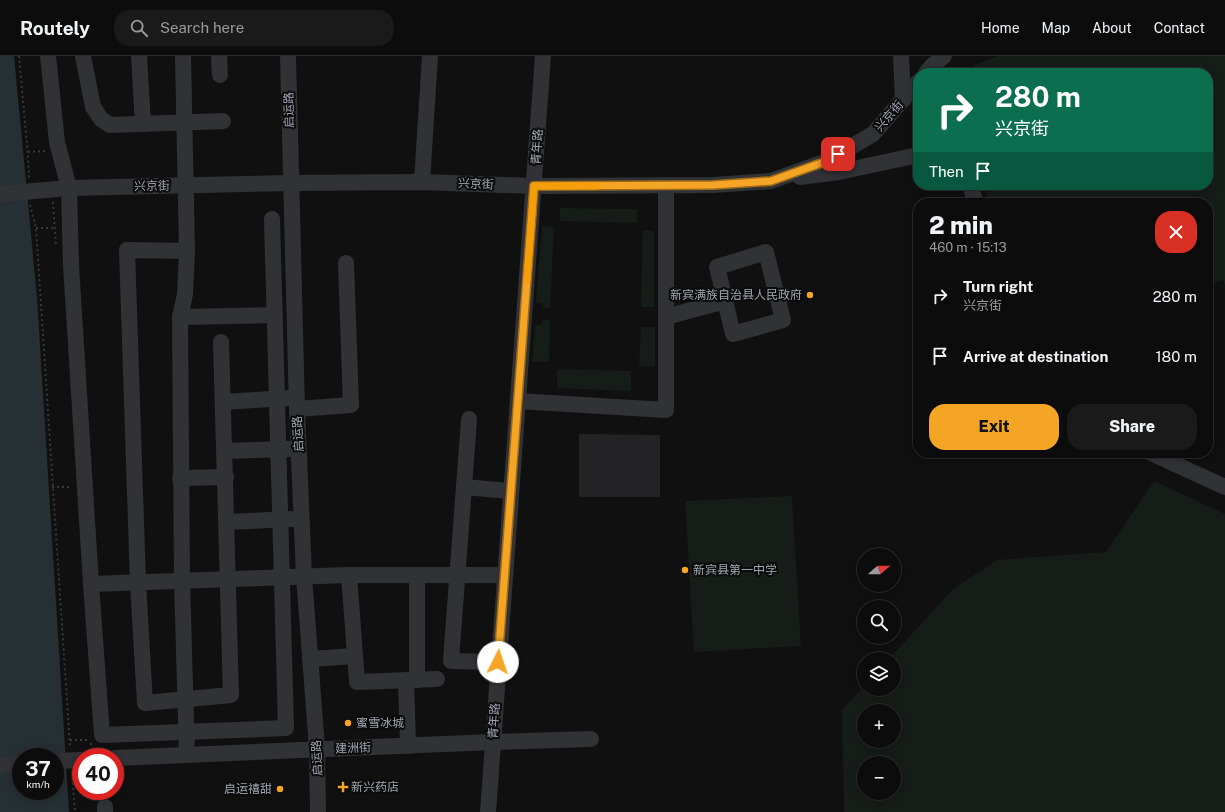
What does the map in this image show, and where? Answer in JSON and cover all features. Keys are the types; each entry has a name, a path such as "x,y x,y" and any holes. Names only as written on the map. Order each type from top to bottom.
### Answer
{"street":[{"path":"48,56 57,142 69,188 71,264 102,735 286,728 272,219"},
{"path":"83,56 93,107 100,119 110,125 223,122"},
{"path":"139,56 143,124"},
{"path":"183,56 187,251 186,294 180,317 180,478 187,755"},
{"path":"219,56 220,75"},
{"name":"启运路","path":"288,56 290,183 297,403 304,576 317,749 318,812"},
{"path":"422,182 430,56"},
{"name":"青年路","path":"488,812 543,56"},
{"path":"901,56 903,100"},
{"path":"931,68 944,56"},
{"name":"兴京街","path":"0,194 69,188 290,183 422,182 534,186 713,185 771,181 827,161 874,134 913,88"},
{"path":"771,181 839,172 913,156"},
{"path":"518,401 666,410 666,185"},
{"path":"187,251 127,250 138,583 145,703 231,695 229,579 221,342"},
{"path":"766,252 783,320 733,334 725,301 717,266 766,252"},
{"path":"223,402 277,399 297,403 351,406 346,263"},
{"path":"666,316 725,301"},
{"path":"180,317 275,315"},
{"path":"469,418 452,661 498,662"},
{"path":"225,451 299,449"},
{"path":"1162,458 1225,487"},
{"path":"180,478 226,477"},
{"path":"464,487 511,491"},
{"path":"227,522 302,519"},
{"path":"91,584 349,575 505,575"},
{"path":"349,575 357,682 437,679"},
{"path":"408,746 417,575"},
{"path":"310,659 355,656"},
{"name":"建洲街","path":"124,758 591,739"},
{"path":"0,765 12,764"}],"path":[{"path":"19,56 28,152 29,183"},
{"path":"28,152 46,151"},
{"path":"30,205 36,228 69,740 72,752"},
{"path":"36,228 55,228"},
{"path":"52,487 71,487"},
{"path":"69,740 90,740 91,748"},
{"path":"75,800 75,812"}],"shaded area":[{"path":"0,56 14,56 37,297 69,812 0,812"},
{"path":"998,56 1225,56 1225,286 1223,280 1213,283 1213,198 987,198 985,190 1213,190 1213,68 974,68 974,65"},
{"path":"560,208 637,209 637,223 560,221"},
{"path":"542,226 554,227 550,308 543,308 543,303 536,302"},
{"path":"643,230 654,231 654,307 641,307"},
{"path":"543,320 550,320 549,362 532,362 535,325 541,325"},
{"path":"641,327 655,327 655,366 639,366"},
{"path":"557,369 631,371 631,391 557,388"},
{"path":"1154,481 1225,514 1225,812 844,812 842,710 857,694 857,696 901,696 901,652 895,652 953,589 997,560 1106,552"},
{"path":"792,496 801,646 694,652 685,501"}],"building":[{"path":"579,434 660,435 660,497 579,497"}],"slow traffic":[{"path":"527,280 534,186 597,186"}],"place":[{"name":"新宾满族自治县人民政府","path":"810,295"},
{"name":"新宾县第一中学","path":"685,570"},
{"name":"蜜雪冰城","path":"348,723"},
{"name":"新兴药店","path":"343,787"},
{"name":"启运禧甜","path":"280,789"}],"route":[{"path":"498,662 534,186 713,185 771,181 827,161 838,154"}]}
